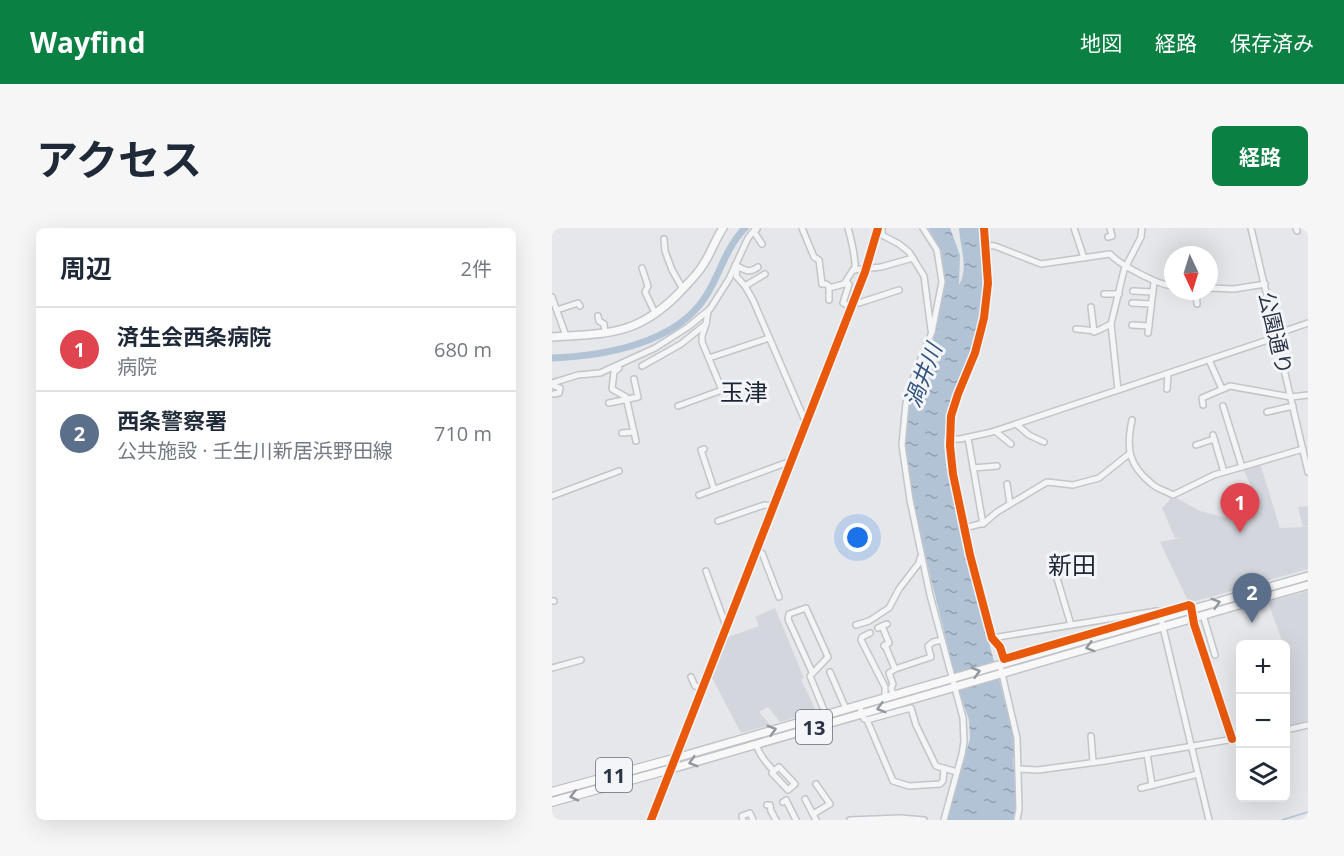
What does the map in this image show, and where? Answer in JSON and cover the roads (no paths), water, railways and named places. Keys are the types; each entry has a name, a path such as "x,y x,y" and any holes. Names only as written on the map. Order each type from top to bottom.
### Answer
{"highway":[{"name":"11","path":"552,792 676,758"},
{"name":"11","path":"552,802 671,769"}],"main road":[{"path":"552,337 604,333 635,326 655,314 683,289 703,266 723,228"},
{"name":"13","path":"671,769 861,713 955,682 1192,614 1308,576"},
{"name":"13","path":"1192,614 1203,615 1308,585"},
{"name":"13","path":"676,758 889,696 955,682"}],"street":[{"path":"757,228 754,232 762,244"},
{"path":"600,373 672,339 708,311 736,266 748,238 757,228"},
{"path":"802,228 813,257 819,260 822,284 830,287 846,282 851,271 880,267 913,258"},
{"path":"848,228 855,270"},
{"path":"880,228 882,235 905,248 926,283 932,332"},
{"path":"651,820 880,228"},
{"path":"922,228 937,250 941,269 941,287 932,332 906,403 902,432 904,464 920,551 942,640 962,707 964,742 944,820"},
{"path":"984,228 988,284 984,318 975,353 951,416 950,452 964,528 992,638 1000,647 1004,658 1189,605 1232,739"},
{"path":"1074,228 1084,258"},
{"path":"1108,237 1112,236 1110,228"},
{"path":"1118,390 1111,324 1119,294 1119,284 1126,265 1136,249 1142,228"},
{"name":"公園通り","path":"1251,228 1308,472"},
{"path":"664,239 665,251 672,270 683,289"},
{"path":"985,245 995,246 1041,264 1110,254 1118,262 1154,282 1164,284"},
{"path":"736,266 752,272 758,267"},
{"path":"736,266 735,276 745,286 806,423"},
{"path":"642,268 648,286 645,292 655,314"},
{"path":"745,286 765,274"},
{"path":"846,282 849,284 844,304 859,303 899,290"},
{"path":"1148,333 1154,282"},
{"path":"1218,288 1234,289 1265,284"},
{"path":"830,287 828,292 830,300"},
{"path":"1133,291 1153,292"},
{"path":"1104,294 1119,294"},
{"path":"552,297 566,336"},
{"path":"1197,300 1197,304"},
{"path":"557,310 578,303 580,306"},
{"path":"1132,303 1151,304"},
{"path":"1091,307 1094,332"},
{"path":"678,406 722,390 702,339 708,311"},
{"path":"598,316 599,321 604,324 604,333"},
{"path":"950,439 968,438 1016,424 1209,360 1308,323"},
{"path":"642,366 681,344 706,324"},
{"path":"1076,329 1094,332 1111,324"},
{"path":"1132,325 1149,326"},
{"path":"709,358 769,338"},
{"path":"1209,360 1222,389"},
{"path":"612,390 614,374 624,363"},
{"path":"552,384 578,375 614,374"},
{"path":"1167,389 1168,374"},
{"path":"609,403 640,396 634,379"},
{"path":"552,384 560,388 559,393 554,394"},
{"path":"1203,405 1202,398 1233,386 1291,397 1308,395"},
{"path":"606,393 612,390"},
{"path":"612,390 625,396 627,400 636,441"},
{"path":"1223,406 1242,467"},
{"path":"1267,412 1293,406"},
{"path":"1132,420 1128,442 1129,454 1136,467 1152,486 1173,495 1224,472 1303,449"},
{"path":"1016,424 1029,435 1044,442"},
{"path":"994,431 1011,444"},
{"path":"622,433 634,432"},
{"path":"1196,445 1213,437 1224,472"},
{"path":"968,438 983,524"},
{"path":"704,450 701,450 714,489"},
{"path":"950,452 958,451"},
{"path":"964,528 983,524 1010,504 1047,482 1073,485 1095,480 1129,454"},
{"path":"699,495 791,461"},
{"path":"973,468 997,466"},
{"path":"552,496 619,471"},
{"path":"1007,484 1010,504"},
{"path":"718,520 764,505 773,506"},
{"path":"756,551 762,553 779,597"},
{"path":"889,696 861,640 868,633 859,624 890,606 898,589 919,564 920,551"},
{"path":"1053,565 1071,625"},
{"path":"706,571 726,627"},
{"path":"812,672 788,619 789,614 806,608 828,657 810,676 826,715"},
{"path":"992,638 1173,609"},
{"path":"1203,615 1215,655"},
{"path":"1162,622 1209,820"},
{"path":"882,626 889,643 884,646 896,669"},
{"path":"889,696 893,684 889,673 931,657 929,644 942,640"},
{"path":"552,668 581,660"},
{"path":"1000,669 1016,727 1019,808 1017,820"},
{"path":"830,672 846,709"},
{"path":"691,677 695,686 702,688"},
{"path":"859,705 893,782 909,786 940,784 943,781 944,768"},
{"path":"867,720 908,708 913,710 916,725 936,766 957,772"},
{"path":"1290,729 1308,725"},
{"path":"1091,736 1093,762"},
{"path":"1018,770 1038,770 1236,738"},
{"path":"756,744 758,751 774,771"},
{"path":"1147,753 1152,785"},
{"path":"1141,788 1198,774"},
{"path":"813,813 830,804 816,784"},
{"path":"804,799 816,820"},
{"path":"783,802 786,800 796,820"},
{"path":"767,805 770,805 776,820"},
{"path":"743,820 742,816 750,813 753,820"},
{"path":"850,820 924,820"}],"water":[{"path":"928,228 950,228 960,255 959,285 964,265 959,228 980,228 984,276 979,324 972,354 951,404 944,443 946,467 953,486 965,554 1014,735 1015,758 1013,758 1017,808 1013,820 947,820 970,738 969,720 959,691 930,575 913,503 904,445 910,397 933,340 945,281 941,250"}],"waterway":[{"name":"渦井川","path":"552,358 615,350 658,336 676,326 693,312 706,296 728,252 745,228"},
{"path":"1282,820 1308,812"}],"place":[{"name":"済生会西条病院","path":"1240,533"},
{"name":"西条警察署","path":"1252,623"}],"district":[{"name":"玉津","path":"744,391"},
{"name":"新田","path":"1072,564"}]}
